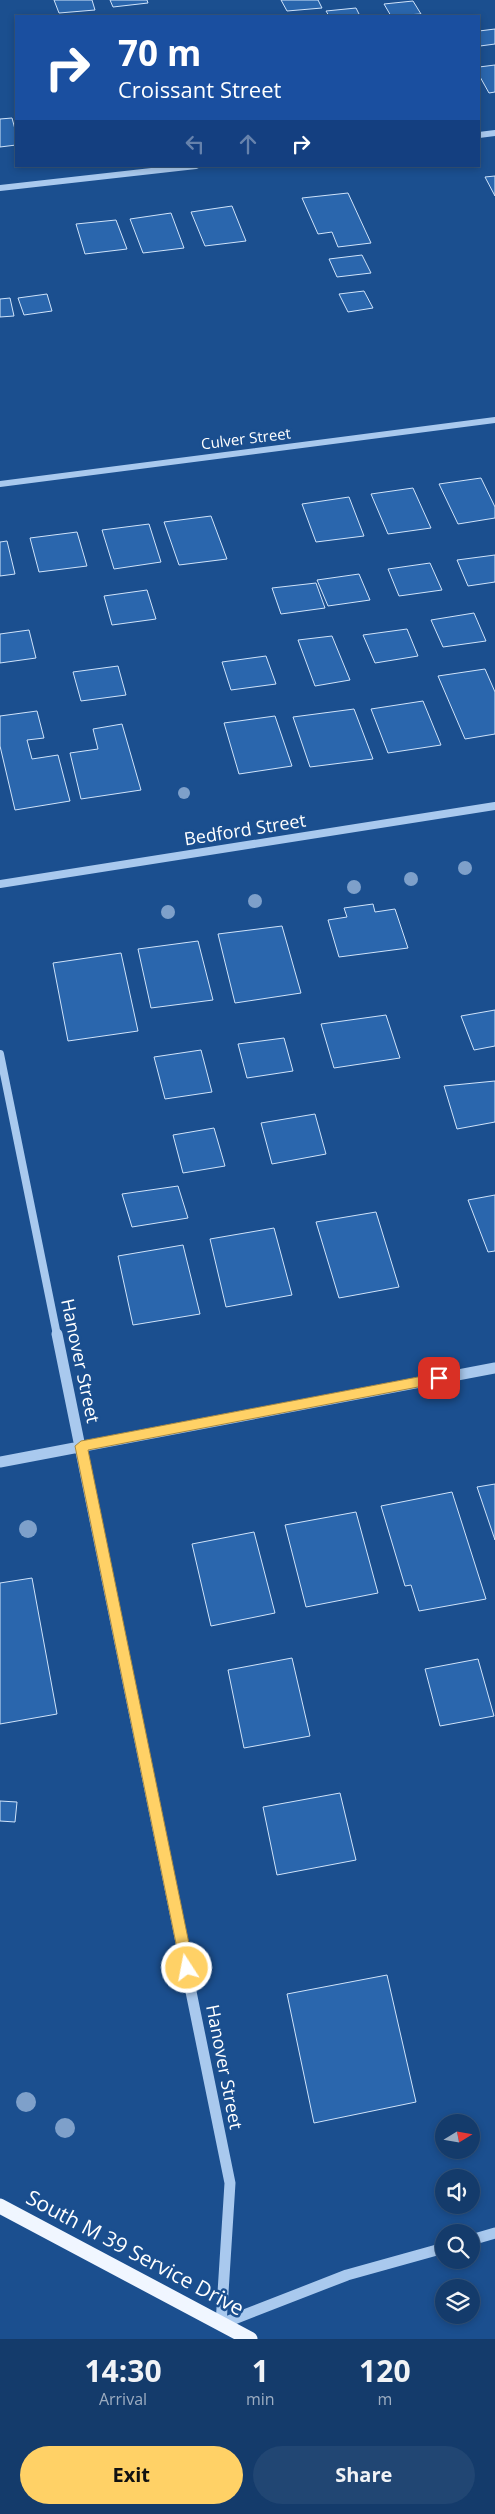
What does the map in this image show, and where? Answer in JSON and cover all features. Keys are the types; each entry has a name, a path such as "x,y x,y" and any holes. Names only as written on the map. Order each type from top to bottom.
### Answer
{"main road":[{"name":"South M 39 Service Drive","path":"0,2206 250,2339"}],"street":[{"path":"480,135 495,133"},
{"path":"0,188 187,167"},
{"name":"Culver Street","path":"0,484 495,420"},
{"name":"Bedford Street","path":"0,884 495,806"},
{"name":"Hanover Street","path":"0,1054 230,2182 221,2324"},
{"path":"0,1462 495,1368"},
{"path":"480,2237 495,2233"},
{"path":"221,2324 347,2275 435,2251"}],"building":[{"path":"54,0 92,0 95,10 59,13"},
{"path":"110,0 147,0 148,3 113,7"},
{"path":"281,0 318,0 322,8 287,11"},
{"path":"413,1 421,14 390,15 384,4"},
{"path":"356,8 360,15 328,15 326,11"},
{"path":"495,29 495,44 480,46 480,31"},
{"path":"495,65 495,92 489,93 480,77 480,67"},
{"path":"12,118 15,129 15,145 0,147 0,119"},
{"path":"495,176 495,196 485,177"},
{"path":"348,193 371,243 338,247 332,232 318,234 302,198"},
{"path":"232,206 246,241 205,246 191,212"},
{"path":"171,213 184,248 143,253 130,219"},
{"path":"116,220 127,249 85,254 76,224"},
{"path":"362,255 371,273 337,277 329,259"},
{"path":"364,291 373,308 348,312 339,294"},
{"path":"47,294 52,311 24,315 18,298"},
{"path":"10,298 14,316 0,317 0,299"},
{"path":"481,478 495,507 495,518 458,524 439,484"},
{"path":"413,488 431,528 388,534 371,494"},
{"path":"349,497 364,536 316,542 302,504"},
{"path":"211,516 227,559 179,565 164,522"},
{"path":"149,524 161,562 114,569 102,530"},
{"path":"77,532 87,566 39,572 30,538"},
{"path":"7,541 15,574 0,576 0,542"},
{"path":"495,555 495,582 468,586 457,560"},
{"path":"430,563 442,590 399,596 388,569"},
{"path":"359,574 370,600 328,606 317,580"},
{"path":"316,583 325,608 281,614 272,588"},
{"path":"147,590 156,619 112,625 104,596"},
{"path":"474,613 486,641 443,647 431,620"},
{"path":"407,629 418,656 375,663 363,635"},
{"path":"29,630 36,658 0,663 0,634"},
{"path":"332,636 350,680 315,686 298,640"},
{"path":"266,656 276,684 231,690 222,662"},
{"path":"118,666 126,695 81,701 73,672"},
{"path":"485,669 495,692 495,734 465,739 438,676"},
{"path":"423,701 441,745 388,753 371,709"},
{"path":"354,709 373,759 310,767 293,717"},
{"path":"37,711 44,738 27,740 32,759 58,755 70,801 15,810 0,746 0,716"},
{"path":"275,716 292,766 239,774 224,723"},
{"path":"122,724 141,790 81,799 70,753 98,749 93,729"},
{"path":"373,904 375,912 395,909 408,948 339,957 328,920 347,917 344,908"},
{"path":"282,926 301,993 235,1003 218,934"},
{"path":"198,941 213,1000 151,1008 138,949"},
{"path":"121,953 138,1031 68,1041 53,963"},
{"path":"495,1010 495,1046 474,1050 461,1016"},
{"path":"386,1015 400,1058 334,1068 321,1024"},
{"path":"284,1038 293,1071 247,1078 238,1044"},
{"path":"201,1050 212,1092 165,1099 154,1057"},
{"path":"495,1081 495,1122 457,1129 444,1086"},
{"path":"315,1114 326,1154 272,1164 261,1123"},
{"path":"214,1128 225,1166 183,1173 173,1135"},
{"path":"178,1186 188,1218 132,1227 122,1194"},
{"path":"495,1195 495,1251 488,1252 468,1200"},
{"path":"376,1212 399,1287 339,1298 316,1222"},
{"path":"274,1228 292,1295 226,1307 210,1239"},
{"path":"183,1245 200,1314 133,1325 118,1256"},
{"path":"495,1484 495,1540 477,1487"},
{"path":"452,1492 486,1599 419,1611 411,1585 405,1586 381,1506"},
{"path":"356,1512 378,1593 306,1607 285,1525"},
{"path":"254,1532 275,1613 211,1626 192,1544"},
{"path":"32,1578 57,1714 0,1724 0,1583"},
{"path":"292,1658 310,1736 244,1748 228,1670"},
{"path":"478,1659 494,1716 440,1726 425,1669"},
{"path":"340,1793 356,1860 277,1875 263,1807"},
{"path":"0,1801 17,1802 15,1822 0,1821"},
{"path":"387,1975 416,2102 314,2123 287,1994"}],"route":[{"path":"187,1968 81,1446 439,1378"}]}
